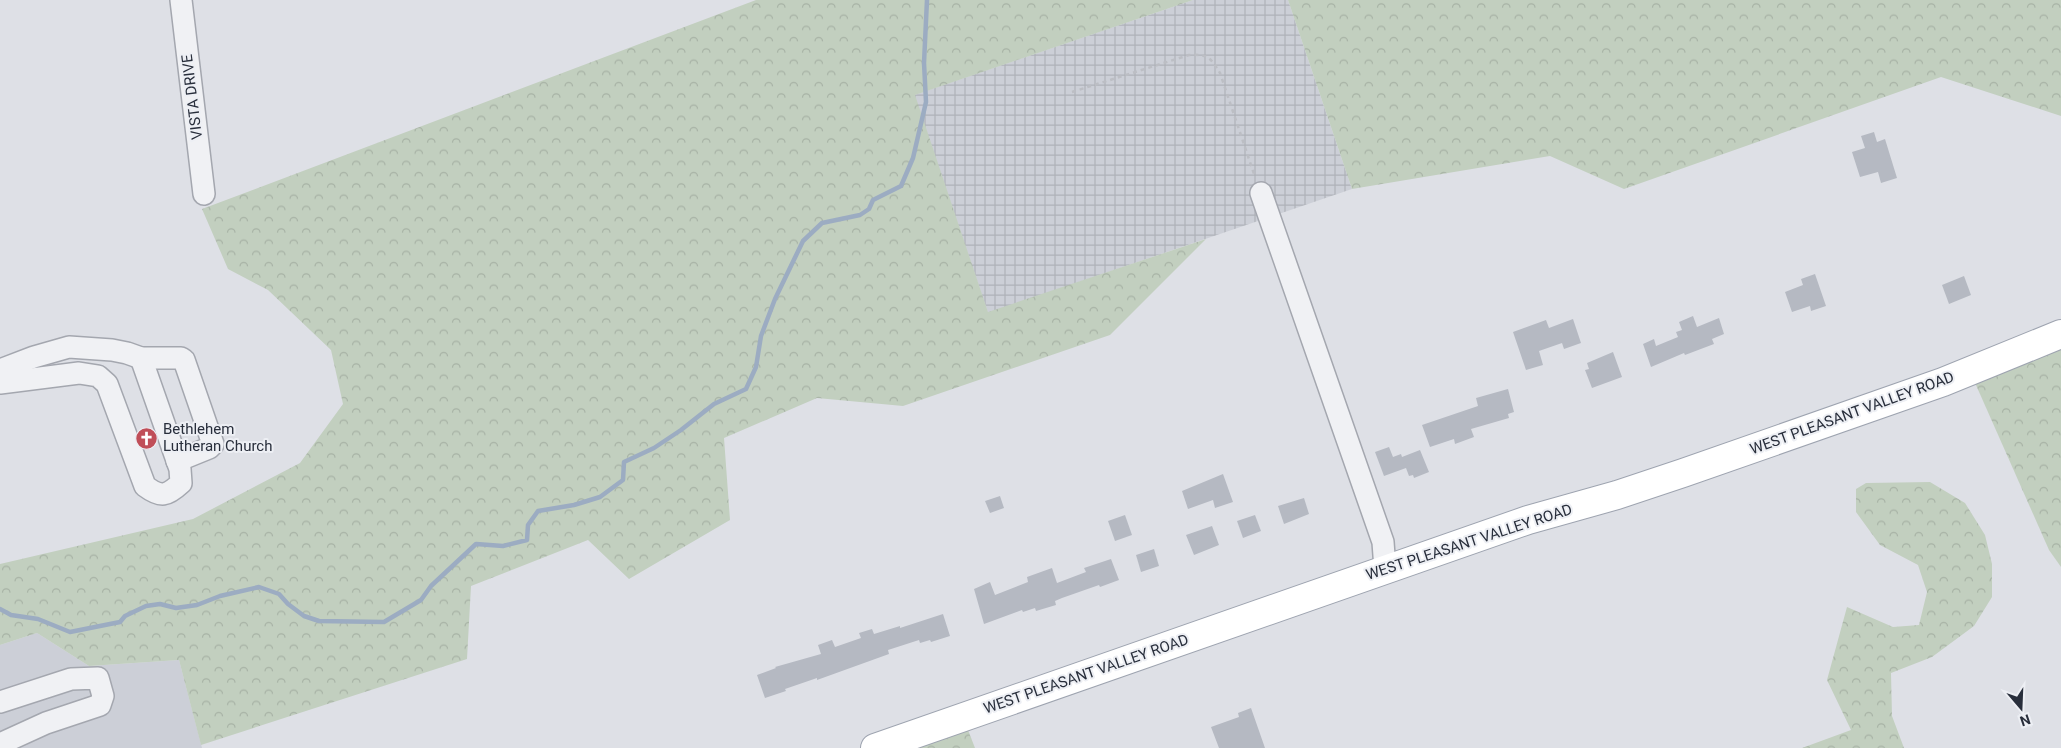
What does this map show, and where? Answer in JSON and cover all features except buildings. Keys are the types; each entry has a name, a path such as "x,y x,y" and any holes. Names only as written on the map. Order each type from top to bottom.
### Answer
{"main road":[{"name":"WEST PLEASANT VALLEY ROAD","path":"875,748 1528,520 1618,495 1683,473 1943,382 2061,334"}],"street":[{"name":"VISTA DRIVE","path":"181,0 204,194"},
{"path":"1260,192 1383,542 1385,569"},
{"path":"0,370 34,357 69,347 112,350 140,358 181,358 184,360 213,444 209,448 177,461"},
{"path":"98,376 112,350"},
{"path":"0,382 79,373 98,376 107,384 145,486 154,494 162,495 172,492 181,483 177,461 140,358"},
{"path":"0,702 71,679 98,678 103,696 100,705 46,723 0,744"}],"path":[{"path":"1072,92 1188,55 1203,54 1212,60 1220,73 1260,192"}],"shaded area":[{"path":"1193,0 1288,0 1352,189 988,313 914,95"},
{"path":"37,633 89,666 179,660 202,748 0,748 0,645"}],"green space":[{"path":"756,0 1193,0 915,95 988,312 1206,239 1110,335 903,406 817,398 724,438 730,520 629,579 588,540 471,586 467,659 201,745 179,660 89,666 37,633 0,645 0,564 193,519 300,463 343,404 331,350 268,290 228,269 202,209"},
{"path":"1288,0 2061,0 2061,116 1941,77 1624,189 1550,156 1352,189"},
{"path":"2061,346 2061,567 2049,550 1972,376"},
{"path":"1930,482 1965,503 1985,535 1992,564 1992,597 1974,626 1932,657 1891,673 1892,716 1904,748 1802,748 1851,730 1827,680 1847,607 1893,627 1919,625 1927,592 1918,565 1880,545 1856,512 1856,489 1866,483"},
{"path":"968,730 975,748 915,748"}],"waterway":[{"path":"0,609 11,615 38,619 70,632 120,622 125,616 146,606 160,604 176,608 197,605 220,596 259,587 279,594 288,604 304,616 319,621 384,622 421,600 431,586 476,544 503,546 527,540 528,525 538,511 574,505 600,497 623,480 624,462 654,448 714,404 746,389 756,367 761,336 775,299 803,241 822,223 860,215 869,209 873,200 901,186 913,158 926,102 924,63 927,0"}],"place":[{"name":"Bethlehem Lutheran Church","path":"147,438"}]}
